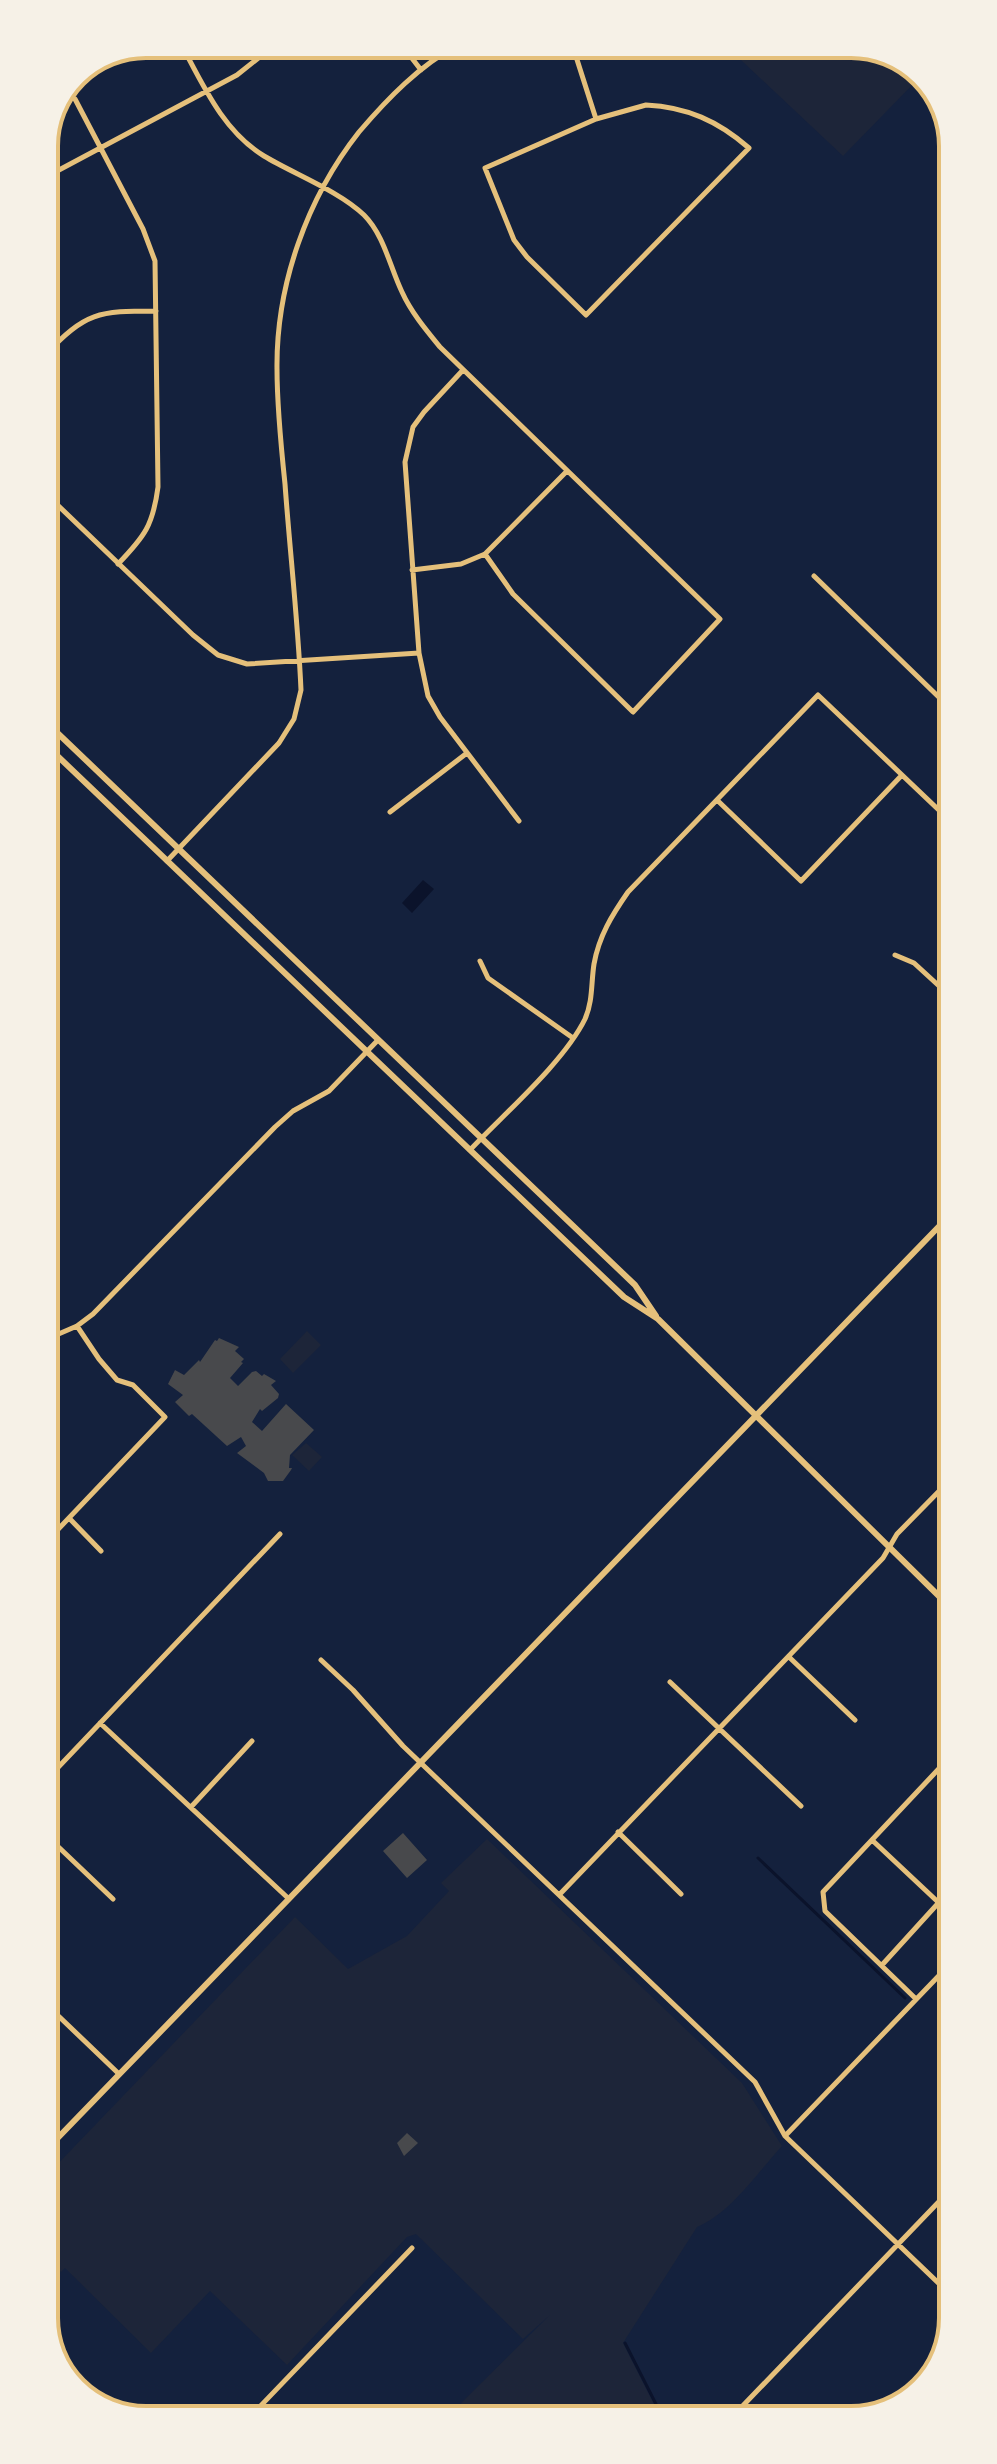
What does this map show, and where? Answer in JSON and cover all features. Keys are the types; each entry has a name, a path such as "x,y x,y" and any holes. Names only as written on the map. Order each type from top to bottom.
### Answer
{"main road":[{"path":"58,734 635,1285 658,1319 939,1596"},
{"path":"58,757 624,1297 658,1319"},
{"path":"58,2138 939,1227"}],"street":[{"path":"188,58 206,91 245,142 349,204 374,228 403,295 419,321 463,370 566,472 720,619 633,712 513,594 485,554"},
{"path":"58,171 261,58"},
{"path":"412,58 421,70"},
{"path":"167,861 279,743 294,719 301,690 300,661 280,428 277,356 284,293 295,253 322,189 347,148 374,114 421,70 439,58"},
{"path":"576,58 596,119"},
{"path":"75,99 150,245 155,261 159,446 156,500 146,532 118,564"},
{"path":"646,105 674,107 717,124 749,148 586,315 514,240 485,168 596,119 646,105"},
{"path":"58,341 89,316 113,311 156,311"},
{"path":"463,370 424,412 413,427 408,444 404,481 419,653 428,696 519,821"},
{"path":"412,570 451,566 485,554 566,472"},
{"path":"58,506 193,635 218,655 247,664 419,653"},
{"path":"814,576 939,697"},
{"path":"470,1150 573,1038 585,1018 592,995 597,952 612,914 628,892 818,695 939,810"},
{"path":"390,812 467,753"},
{"path":"717,800 801,881 902,775"},
{"path":"895,955 914,963 939,986"},
{"path":"480,961 488,978 573,1038"},
{"path":"58,1334 93,1314 275,1127 293,1111 329,1091 378,1040"},
{"path":"58,1530 165,1417 133,1385 117,1380 77,1326"},
{"path":"560,1894 883,1558 897,1534 939,1491"},
{"path":"69,1518 101,1551"},
{"path":"58,1767 280,1534"},
{"path":"789,1657 855,1720"},
{"path":"321,1660 420,1762 755,2082 785,2136 939,2283"},
{"path":"670,1682 801,1806"},
{"path":"100,1723 289,1899"},
{"path":"191,1807 252,1741"},
{"path":"916,1999 825,1911 823,1892 939,1769"},
{"path":"618,1832 681,1894"},
{"path":"872,1840 938,1902 882,1965"},
{"path":"58,1847 113,1899"},
{"path":"785,2136 939,1975"},
{"path":"58,2016 119,2074"},
{"path":"743,2406 939,2201"},
{"path":"260,2406 412,2248"}],"shaded area":[{"path":"739,58 857,58 879,63 905,76 913,84 843,156"},
{"path":"423,880 434,889 412,913 402,903"},
{"path":"307,1331 321,1345 293,1373 280,1359"},
{"path":"306,1443 322,1457 309,1471 292,1455"},
{"path":"487,1839 742,2083 782,2146 732,2202 697,2227 623,2343 655,2406 458,2406 550,2315 523,2339 416,2234 407,2237 287,2365 210,2291 151,2353 65,2268 61,2272 58,2269 58,2164 295,1917 348,1969 407,1936 449,1891 441,1883"}],"building":[{"path":"219,1338 239,1347 235,1351 244,1359 230,1378 238,1386 256,1371 276,1381 271,1385 279,1394 278,1398 262,1411 260,1409 252,1422 262,1431 286,1404 314,1430 290,1455 289,1468 292,1468 283,1481 268,1481 264,1473 237,1453 246,1446 241,1437 227,1446 175,1402 183,1395 168,1384 175,1370 184,1375 200,1362"},
{"path":"403,1833 427,1860 407,1878 383,1851"},
{"path":"407,2133 418,2143 404,2156 397,2143"}],"waterway":[{"path":"758,1858 905,1998"},
{"path":"625,2343 657,2406"}]}
